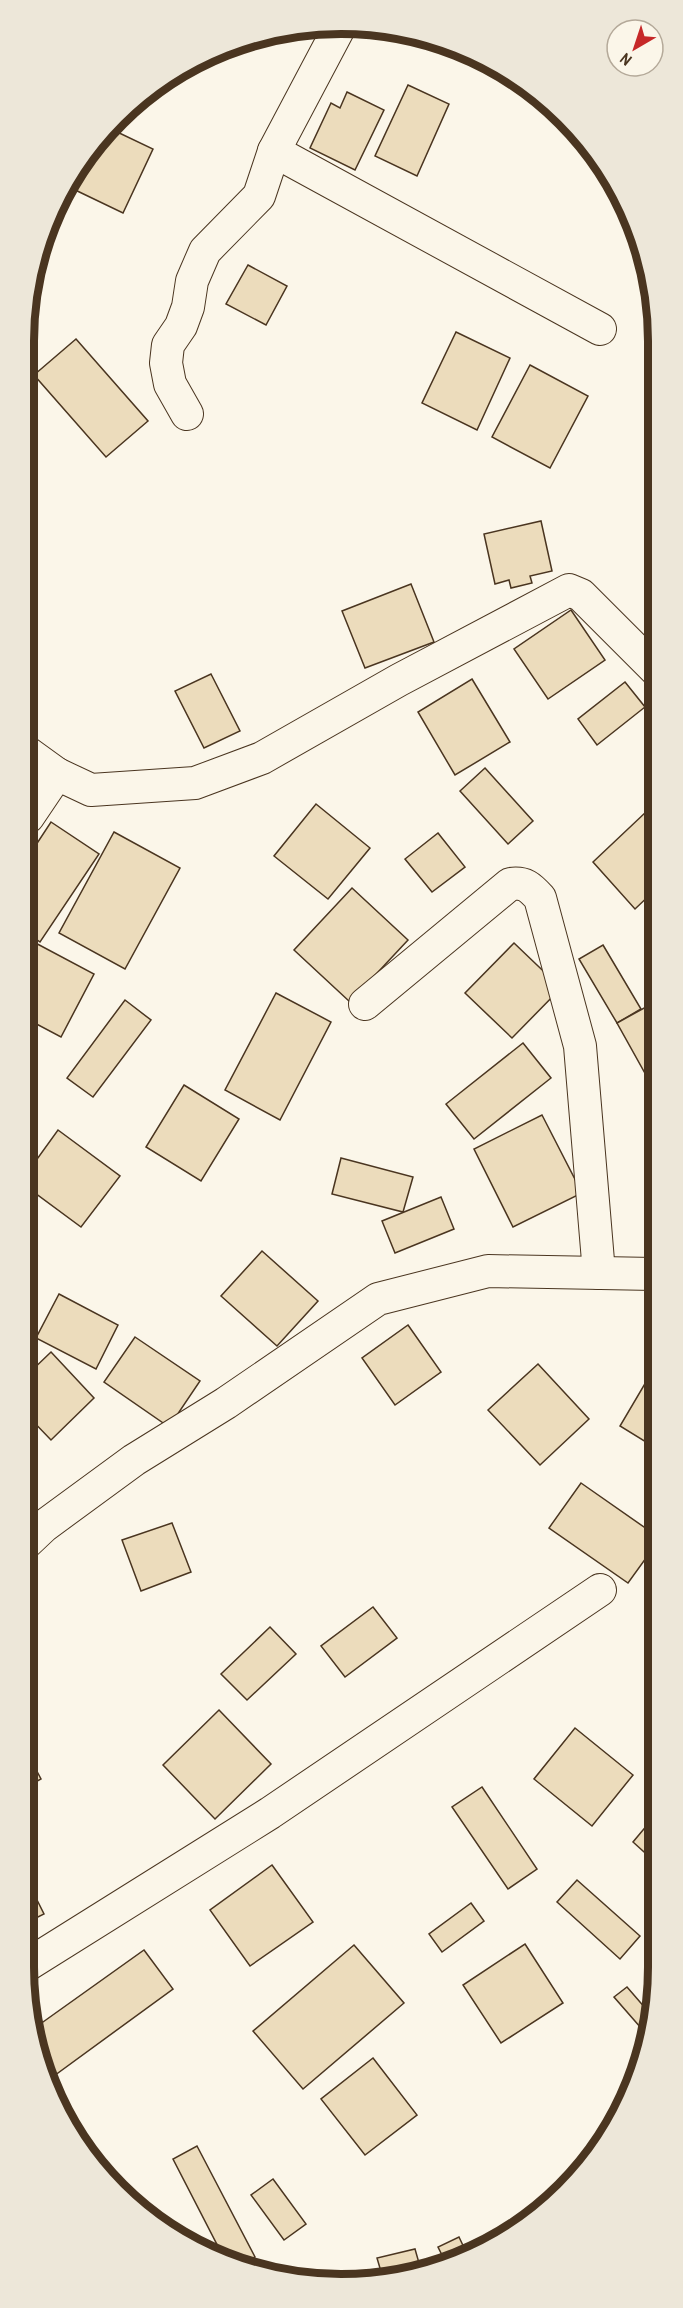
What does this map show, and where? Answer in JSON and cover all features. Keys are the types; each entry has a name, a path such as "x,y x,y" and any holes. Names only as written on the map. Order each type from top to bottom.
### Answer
{"street":[{"path":"187,414 170,384 166,363 168,345 185,316 192,281 205,251 259,196 274,150 336,34"},
{"path":"274,150 600,329"},
{"path":"34,757 57,774 91,790 195,783 262,758 399,680 569,590 581,595 648,662"},
{"path":"34,808 57,774"},
{"path":"365,1004 510,884 520,882 529,886 540,898 580,1046 599,1273"},
{"path":"34,1535 134,1460 226,1403 378,1299 488,1271 648,1274"},
{"path":"34,1961 270,1813 600,1590"}],"building":[{"path":"408,85 449,104 417,176 375,156"},
{"path":"347,92 384,110 355,170 310,148 331,103 340,108"},
{"path":"117,132 153,149 123,213 75,190 86,171"},
{"path":"248,265 287,286 266,325 226,304"},
{"path":"456,332 510,358 477,430 422,403"},
{"path":"76,339 148,421 106,457 34,375"},
{"path":"530,365 588,396 550,468 492,437"},
{"path":"541,521 552,571 530,576 532,583 511,588 509,580 495,584 484,534"},
{"path":"411,584 434,642 365,668 342,611"},
{"path":"571,610 605,660 548,699 514,649"},
{"path":"211,674 240,731 204,748 175,691"},
{"path":"472,679 510,742 455,775 418,712"},
{"path":"625,682 645,707 597,745 578,719"},
{"path":"485,768 533,821 508,844 460,791"},
{"path":"316,804 370,848 328,899 274,856"},
{"path":"647,811 648,897 635,909 593,862"},
{"path":"51,822 99,854 40,942 34,938 34,848"},
{"path":"114,832 180,868 125,969 59,933"},
{"path":"438,833 465,867 432,892 405,859"},
{"path":"352,888 408,940 350,1002 294,950"},
{"path":"34,942 94,974 61,1037 34,1023"},
{"path":"514,943 561,988 512,1038 465,993"},
{"path":"603,945 641,1009 617,1023 579,959"},
{"path":"276,993 331,1022 280,1120 225,1090"},
{"path":"125,1000 151,1020 93,1097 67,1078"},
{"path":"648,1006 648,1079 617,1023"},
{"path":"523,1043 551,1078 474,1139 446,1104"},
{"path":"184,1085 239,1119 201,1181 146,1147"},
{"path":"542,1115 582,1193 513,1227 474,1149"},
{"path":"58,1130 120,1176 81,1227 34,1192 34,1163"},
{"path":"341,1158 413,1177 403,1212 332,1194"},
{"path":"441,1197 454,1229 395,1253 382,1221"},
{"path":"262,1251 318,1301 277,1346 221,1296"},
{"path":"59,1294 118,1325 96,1369 36,1338"},
{"path":"408,1325 441,1372 395,1405 362,1358"},
{"path":"135,1337 200,1381 169,1427 104,1382"},
{"path":"51,1352 94,1398 51,1440 34,1422 34,1368"},
{"path":"538,1364 589,1419 540,1465 488,1410"},
{"path":"648,1378 648,1443 620,1426"},
{"path":"581,1483 648,1530 648,1555 628,1583 549,1528"},
{"path":"172,1523 191,1572 141,1591 122,1540"},
{"path":"373,1607 397,1638 345,1677 321,1646"},
{"path":"270,1627 296,1654 247,1700 221,1674"},
{"path":"219,1710 271,1764 215,1819 163,1765"},
{"path":"575,1728 633,1775 592,1826 534,1779"},
{"path":"34,1766 41,1779 34,1783"},
{"path":"482,1787 537,1869 508,1889 452,1807"},
{"path":"648,1824 648,1856 633,1842"},
{"path":"272,1865 313,1922 250,1966 210,1910"},
{"path":"577,1880 640,1936 620,1959 557,1902"},
{"path":"34,1894 44,1914 34,1919"},
{"path":"471,1903 484,1921 442,1952 429,1934"},
{"path":"525,1944 563,2003 501,2043 463,1985"},
{"path":"354,1945 404,2003 303,2089 253,2031"},
{"path":"144,1950 173,1989 55,2075 40,2024"},
{"path":"627,1987 646,2009 642,2029 614,1997"},
{"path":"373,2058 417,2115 365,2155 321,2099"},
{"path":"197,2146 255,2257 251,2259 219,2248 173,2159"},
{"path":"273,2179 306,2224 284,2240 251,2195"},
{"path":"459,2237 464,2248 443,2256 438,2247"},
{"path":"415,2249 419,2263 381,2271 377,2258"}]}
